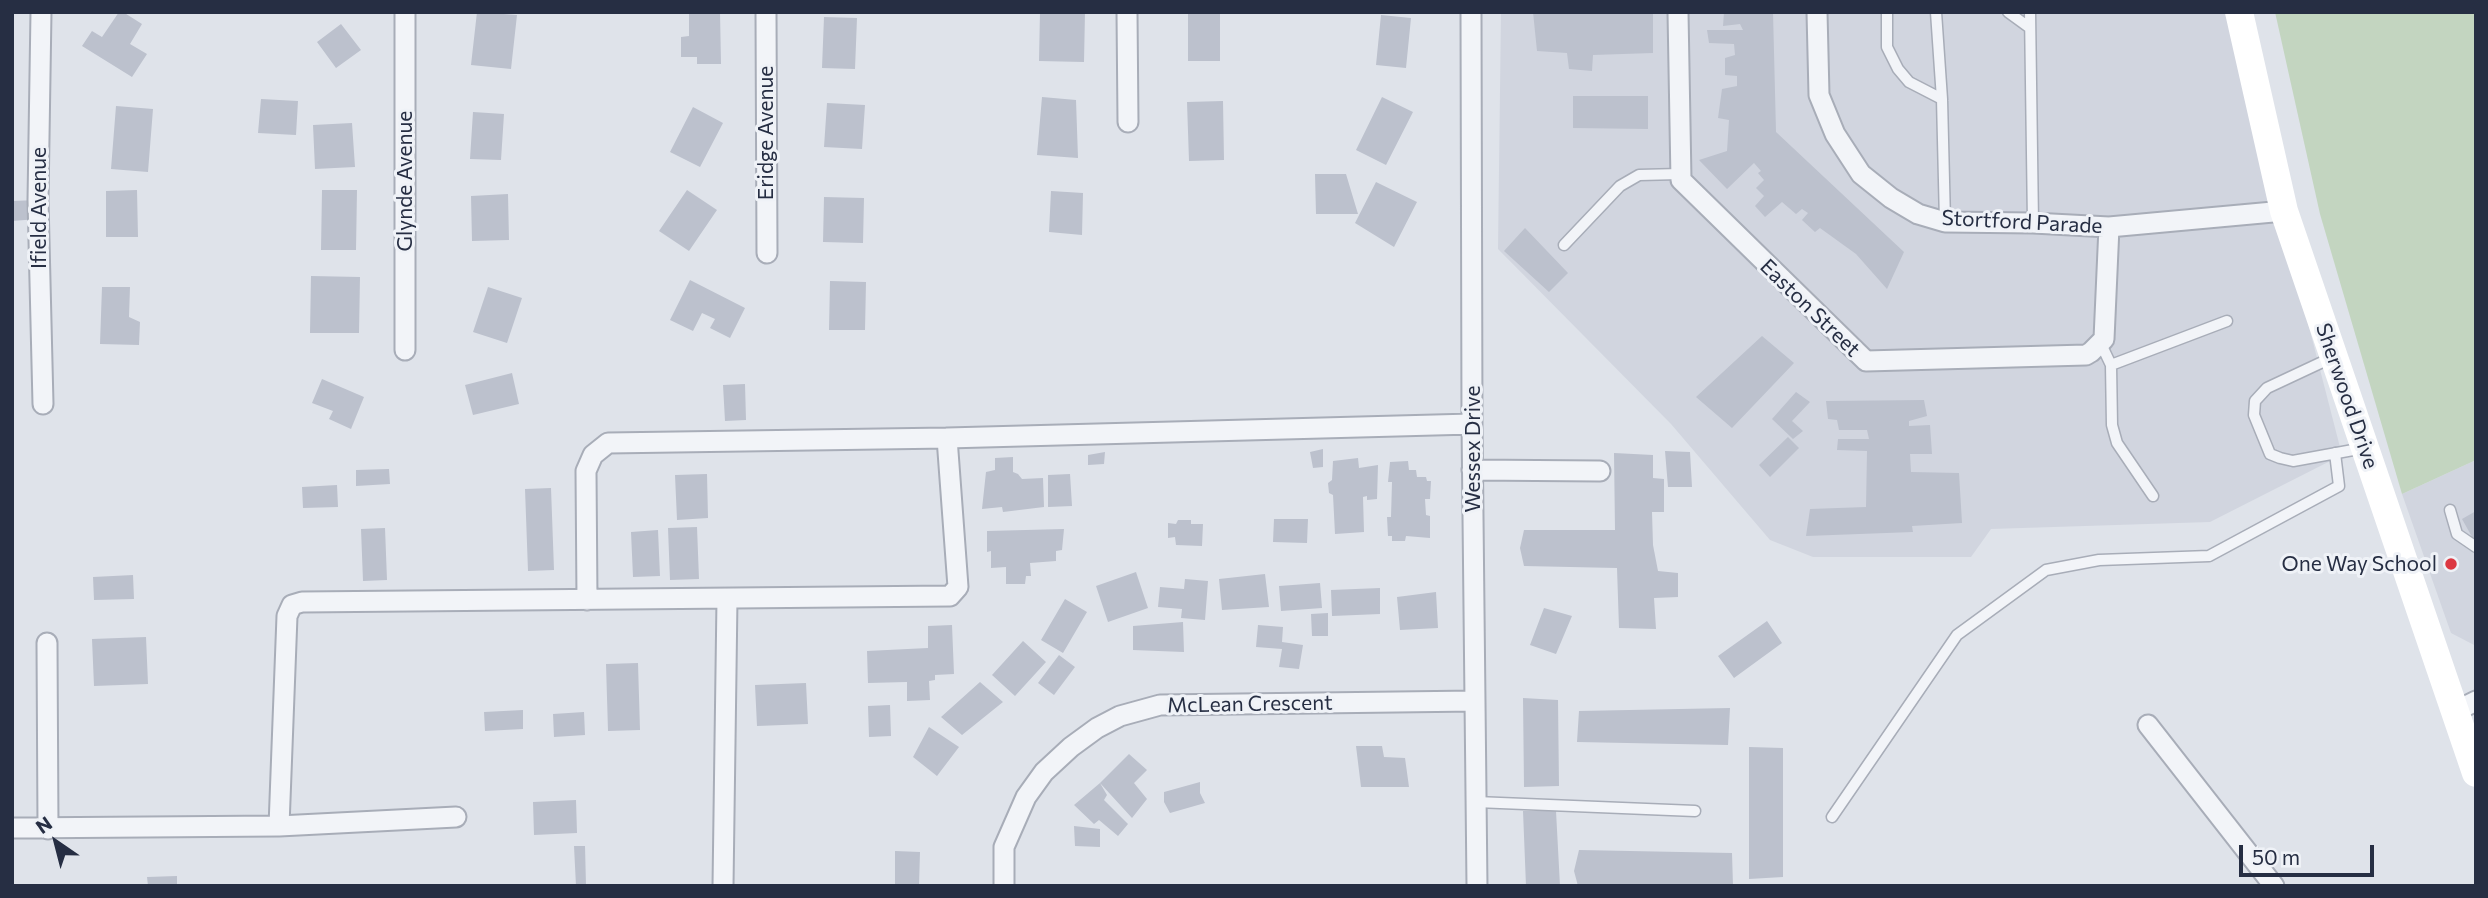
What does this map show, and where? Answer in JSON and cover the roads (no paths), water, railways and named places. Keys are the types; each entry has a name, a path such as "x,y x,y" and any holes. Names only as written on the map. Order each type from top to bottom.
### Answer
{"street":[{"name":"Ifield Avenue","path":"41,12 38,210 43,404"},
{"name":"Glynde Avenue","path":"405,12 405,350"},
{"name":"Eridge Avenue","path":"765,12 766,253"},
{"path":"1127,12 1128,122"},
{"name":"Wessex Drive","path":"1471,12 1472,470 1477,886"},
{"path":"1678,12 1680,174"},
{"name":"Stortford Parade","path":"1816,12 1819,95 1835,134 1861,174 1891,198 1918,214 1945,222 2109,227 2284,211"},
{"name":"Sherwood Drive","path":"2239,12 2284,211 2364,447 2465,706 2476,774"},
{"name":"Easton Street","path":"1680,174 1685,186 1866,361 2086,355 2101,344"},
{"path":"2101,344 2104,339 2109,227"},
{"path":"587,600 586,471 593,455 607,443 947,438 1472,424"},
{"path":"279,825 288,616 292,605 302,602 950,596 958,587 947,438"},
{"path":"1472,470 1600,471"},
{"path":"723,886 727,599"},
{"path":"47,643 48,829"},
{"name":"McLean Crescent","path":"1004,886 1004,848 1026,797 1044,772 1071,747 1097,728 1120,716 1160,705 1475,701"},
{"path":"2148,725 2274,886"},
{"path":"12,828 279,825 456,817"}],"lane":[{"path":"1887,12 1887,47 1898,69 1909,82 1942,99"},
{"path":"1936,12 1942,99 1945,222"},
{"path":"2008,12 2030,29"},
{"path":"2029,12 2033,223"},
{"path":"1564,245 1620,186 1639,176 1680,174"},
{"path":"2111,365 2227,321"},
{"path":"2101,344 2111,365 2112,425 2117,443 2153,496"},
{"path":"2334,357 2267,388 2255,401 2254,415 2270,454 2280,458 2293,461 2364,447"},
{"path":"1832,817 1957,635 2046,570 2099,560 2209,556 2339,486 2335,453"},
{"path":"2450,510 2457,534 2476,547"},
{"path":"1476,802 1695,811"}],"place":[{"name":"One Way School","path":"2451,564"}]}
